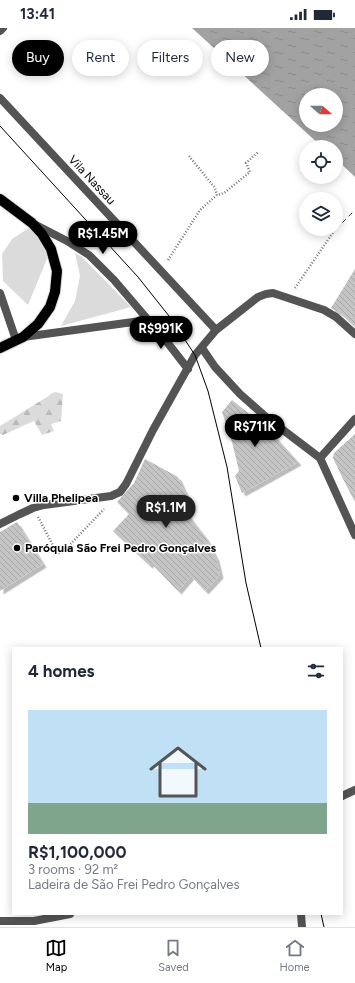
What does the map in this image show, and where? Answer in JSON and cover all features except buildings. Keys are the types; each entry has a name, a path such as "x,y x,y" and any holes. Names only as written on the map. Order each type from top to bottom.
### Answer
{"main road":[{"path":"0,199 32,223 42,234 51,249 57,271 55,292 50,307 38,324 20,339 0,348"}],"street":[{"path":"0,31 3,28"},
{"name":"Vila Nassau","path":"0,98 216,330"},
{"path":"32,223 67,241 89,256 114,280 188,369"},
{"path":"0,293 20,339 148,320"},
{"path":"0,524 33,508 44,505 111,496 120,492 126,484 153,430 195,355 216,330 258,297 273,293 324,310 330,313 355,334"},
{"path":"202,348 215,367 240,394 266,417 320,458 355,535"},
{"path":"320,458 355,419"},
{"path":"343,796 355,790"},
{"path":"0,921 35,924 66,915"},
{"path":"301,915 302,927"}],"path":[{"path":"161,271 200,210 217,195 224,193 250,172 246,162 258,152"},
{"path":"189,156 215,188 217,195"},
{"path":"287,298 330,236"},
{"path":"33,508 56,551 59,553 63,552 104,508"}],"green space":[{"path":"29,228 51,249 28,305 3,281 2,254 12,239"},
{"path":"75,253 82,257 131,307 61,326 75,301 80,276"},
{"path":"55,392 63,394 61,421 51,424 54,431 42,435 34,421 3,435 0,434 0,426"}],"water":[{"path":"192,28 355,28 355,177 343,166 343,140 314,140 306,132 343,132 343,88 299,88 299,126 244,76 269,76 269,40 211,40 211,45"}],"ferry route":[{"path":"343,222 355,210"}],"tram line":[{"path":"0,126 138,277 169,316 195,355 208,391 227,467 246,583 261,647"},
{"path":"321,915 324,927"}],"place":[{"name":"Villa Phelipea","path":"16,498"},
{"name":"Paróquia São Frei Pedro Gonçalves","path":"17,548"}]}
